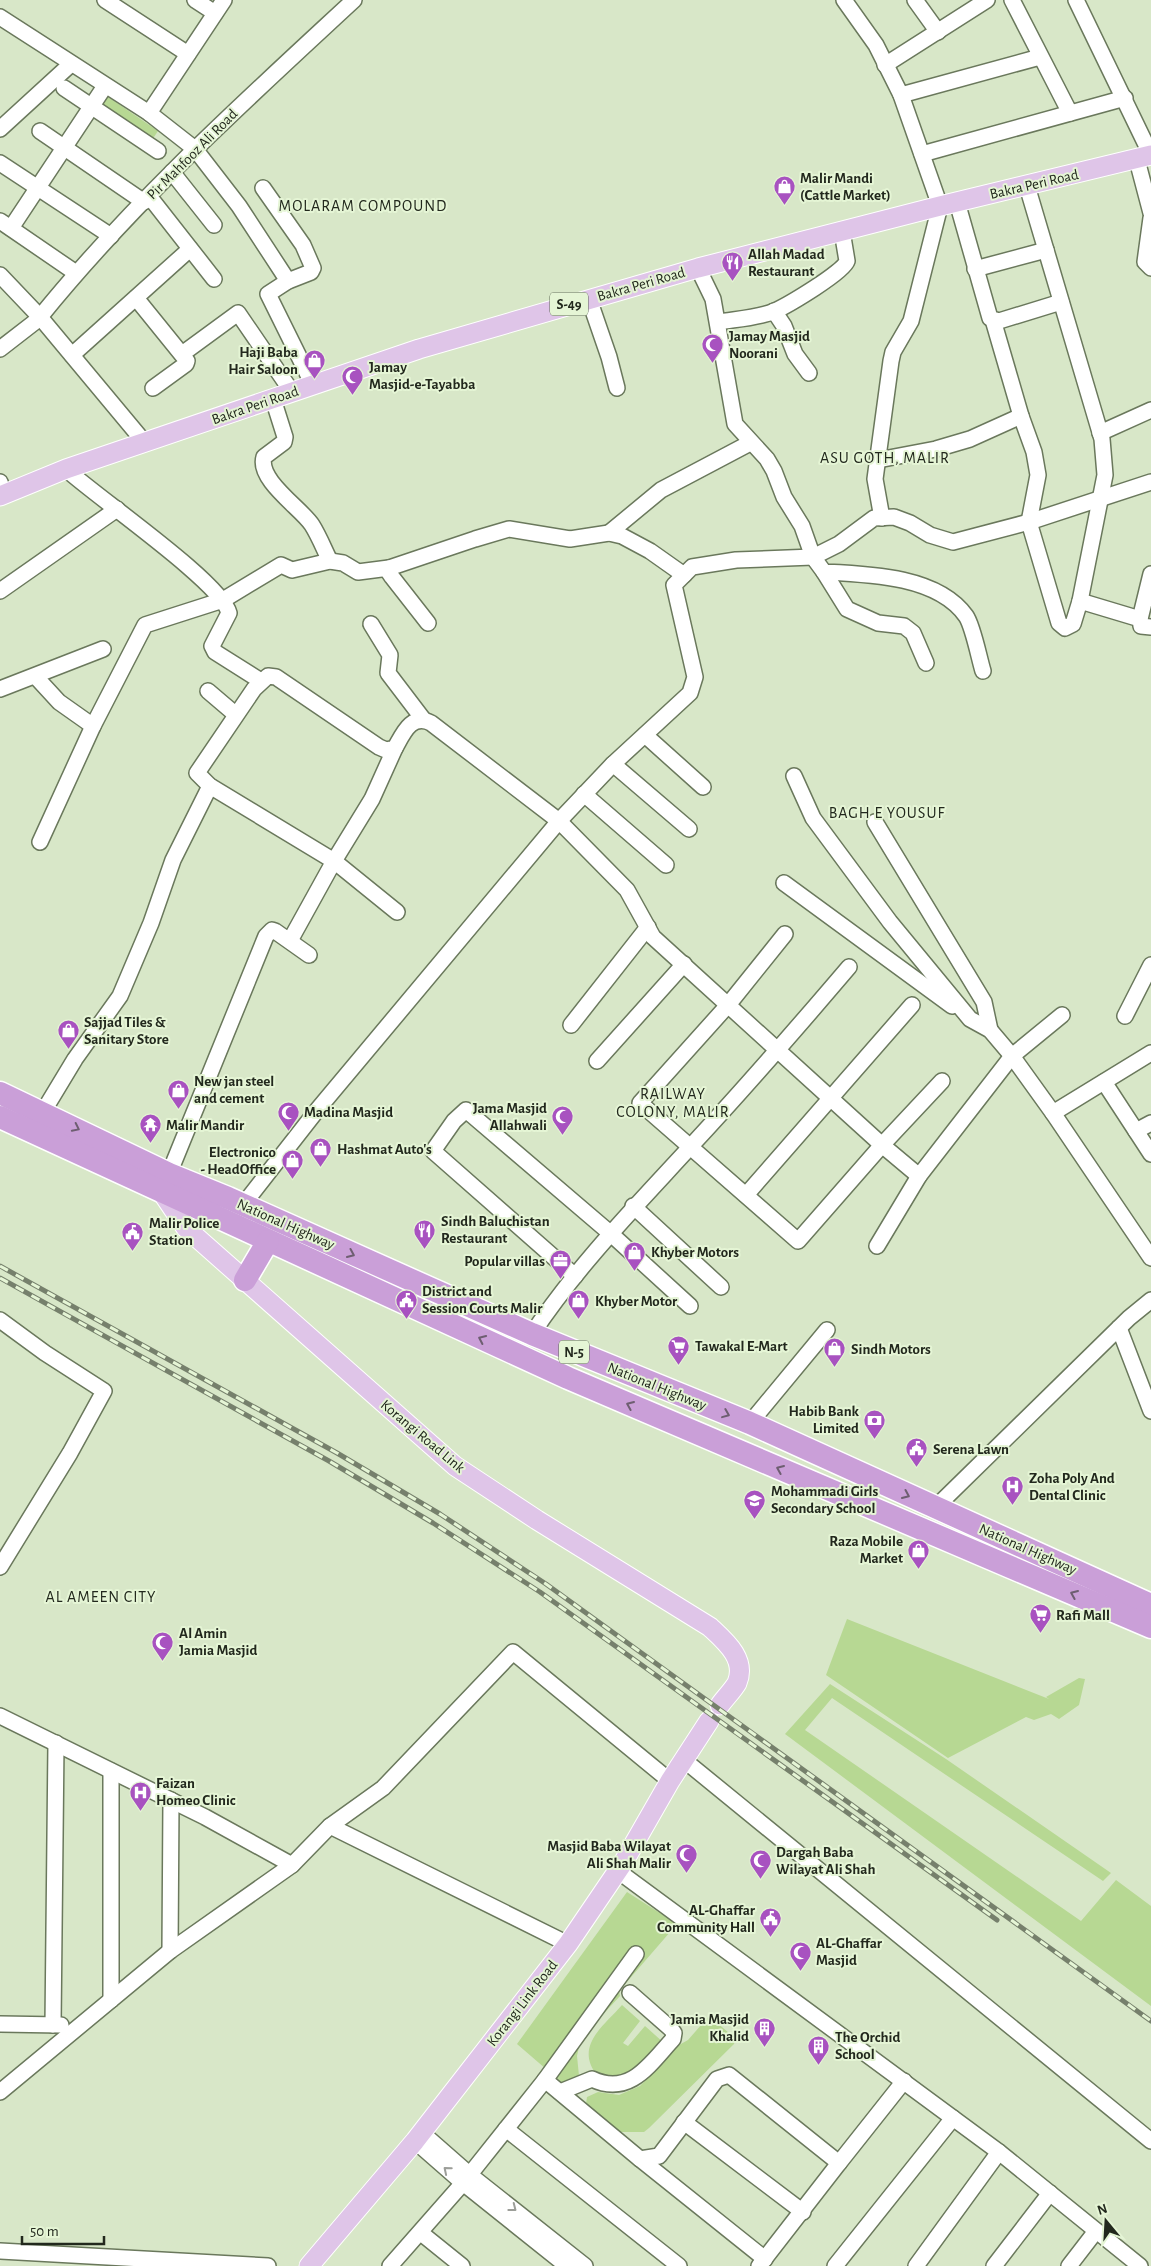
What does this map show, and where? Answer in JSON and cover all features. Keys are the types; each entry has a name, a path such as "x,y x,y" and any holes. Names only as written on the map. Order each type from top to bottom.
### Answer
{"highway":[{"name":"National Highway","path":"0,1093 43,1112 268,1241 568,1378 1151,1628"},
{"name":"National Highway","path":"0,1117 165,1182 244,1205 532,1334 750,1423 1151,1605"},
{"path":"245,1280 268,1241"}],"main road":[{"name":"Bakra Peri Road","path":"1,491 419,349 589,299 698,268 842,231 1146,157"},
{"name":"Korangi Road Link","path":"165,1182 186,1228 455,1466 537,1520 710,1626 730,1647 739,1664 737,1682 720,1705"},
{"name":"Korangi Link Road","path":"309,2266 418,2137 568,1944 618,1872 670,1781 709,1720"}],"street":[{"path":"105,0 188,54"},
{"path":"195,0 215,13"},
{"path":"149,113 224,0"},
{"name":"Pir Mahfooz Ali Road","path":"0,349 40,318 76,273 194,149 354,0"},
{"path":"844,0 876,44 900,94 922,154 948,204 975,269 988,314 993,320 1021,416 1034,452 1038,475 1029,522 1059,623 1065,628 1073,624 1080,602 1105,475 1100,433 1027,186"},
{"path":"915,0 938,32"},
{"path":"885,65 938,32 984,0"},
{"path":"1012,0 1070,113"},
{"path":"1076,0 1125,98 1146,157 1151,213"},
{"path":"0,17 149,113 194,149 239,206 288,280"},
{"path":"900,94 1040,57"},
{"path":"0,129 71,64"},
{"path":"76,273 5,224 37,187 105,86"},
{"path":"64,88 158,151"},
{"path":"922,154 1125,98"},
{"path":"40,131 146,199 190,249 214,280"},
{"path":"0,163 111,236"},
{"path":"172,172 214,225"},
{"path":"262,188 303,245 313,268 311,272 288,280 269,292 268,297 313,385"},
{"path":"882,518 875,478 891,361 893,352 911,321 948,204"},
{"path":"1151,218 1145,262 1151,268"},
{"path":"718,322 774,311 846,265 842,231"},
{"path":"72,356 190,249"},
{"path":"975,269 1046,250"},
{"path":"698,268 713,299 735,424 750,443 767,459 784,497 802,526 813,557 847,609 878,623 904,626 913,633 926,663"},
{"path":"0,275 40,318 145,443"},
{"path":"136,298 187,362 153,388"},
{"path":"589,299 609,357 617,388"},
{"path":"993,320 999,321 1061,302"},
{"path":"774,311 784,326 795,354 808,373"},
{"path":"182,354 238,313 292,392"},
{"path":"273,399 285,437 284,442 264,457 264,465 276,490 311,524 330,560"},
{"path":"1100,433 1151,410"},
{"path":"878,460 936,449 970,439 1021,416"},
{"path":"610,532 661,490 750,443"},
{"path":"66,469 174,555 223,600 229,613 212,646 215,652 261,682"},
{"path":"244,1205 318,1109 559,821 613,764 690,693 695,677 674,585 692,567 728,562 813,557 839,544 874,518 894,517 910,523 930,535 953,542 1029,522 1151,482"},
{"path":"0,591 117,509"},
{"path":"40,842 93,726 145,625 223,600 281,565 292,570 330,560 343,563 358,572 389,568 509,529 570,539 610,532 622,536 650,551 684,575"},
{"path":"389,568 388,571 392,577 428,623"},
{"path":"824,572 919,583 955,603 968,618 983,671"},
{"path":"1080,602 1146,623 1151,574"},
{"path":"371,624 390,655 388,673 423,719 559,821 627,890 653,937 882,1145 919,1176"},
{"path":"0,689 36,677 103,649"},
{"path":"395,748 386,750 379,747 315,705 276,676 268,676 236,714 197,773 210,786 334,861 397,912"},
{"path":"36,677 59,702 93,726"},
{"path":"208,691 236,714"},
{"path":"292,937 334,861 372,799 395,748 406,729 414,721 423,719"},
{"path":"645,735 703,787"},
{"path":"613,764 689,829"},
{"path":"794,776 813,818 890,922 970,1019"},
{"path":"43,1112 75,1059 120,996 151,923 172,860 210,786"},
{"path":"584,794 666,865"},
{"path":"875,822 984,1002 990,1030"},
{"path":"784,883 970,1019 990,1030 1012,1056 1054,1113 1150,1254"},
{"path":"571,1025 648,927"},
{"path":"165,1182 266,936 272,930 275,930 309,955"},
{"path":"785,934 728,1004 640,1103 798,1241 882,1145 942,1081"},
{"path":"597,1061 684,964"},
{"path":"1125,1016 1151,965"},
{"path":"532,1334 556,1298 633,1206 691,1147 849,967"},
{"path":"746,1195 912,1005"},
{"path":"877,1246 919,1176 1012,1056 1062,1015"},
{"path":"1054,1113 1151,1053"},
{"path":"1104,1082 1151,1154"},
{"path":"575,1276 433,1151 454,1121 466,1110 610,1233 690,1306"},
{"path":"1136,1131 1151,1123"},
{"path":"633,1206 721,1287"},
{"path":"935,1508 1118,1328 1151,1300"},
{"path":"0,1320 44,1353 104,1391 70,1454 0,1567"},
{"path":"1118,1328 1151,1411"},
{"path":"750,1423 827,1330"},
{"path":"0,2092 170,1951 292,1865 330,1826 383,1788 513,1652 670,1781"},
{"path":"0,1716 171,1800 292,1865"},
{"path":"52,2025 56,1744"},
{"path":"684,1760 1151,2141"},
{"path":"111,1771 112,2000"},
{"path":"170,1951 171,1800"},
{"path":"330,1826 568,1944"},
{"path":"618,1872 999,2152 1096,2231 1132,2264"},
{"path":"390,2266 467,2179 545,2080 636,1954"},
{"path":"560,2092 592,2079 604,2085 625,2084 641,2074 673,2039 674,2033 671,2028 630,1993"},
{"path":"0,2024 80,2026"},
{"path":"640,2159 659,2156 717,2079 729,2075 839,2163"},
{"path":"545,2080 762,2263 904,2081"},
{"path":"835,2266 953,2118"},
{"path":"684,2122 803,2212"},
{"path":"506,2129 679,2266"},
{"path":"418,2137 566,2266"},
{"path":"916,2266 999,2152"},
{"path":"467,2179 585,2266"},
{"path":"994,2266 1050,2193"},
{"path":"1069,2266 1096,2231"},
{"path":"421,2233 462,2266"},
{"path":"0,2251 268,2266"}],"green space":[{"path":"101,92 158,131 152,140 95,101"},
{"path":"847,1619 1049,1699 1046,1697 1079,1678 1085,1679 1079,1705 1059,1719 1051,1714 1034,1720 1026,1717 948,1758 826,1675"},
{"path":"830,1684 946,1759 1111,1873 1103,1881 832,1698 805,1730 1081,1921 1116,1880 1151,1906 1151,2006 785,1734"},
{"path":"627,1892 677,1924 619,1991 620,1996 583,2036 577,2056 579,2076 575,2094 517,2044"},
{"path":"622,2005 640,2021 623,2043 628,2046 645,2026 664,2043 622,2082 596,2074 590,2064 589,2054 594,2036"},
{"path":"709,2016 736,2039 734,2044 644,2132 615,2132 586,2104 587,2097 598,2092 619,2095 640,2086 679,2045 688,2040"}],"railway":[{"path":"0,1266 337,1453 440,1514 546,1584 1151,2021"},
{"path":"0,1278 329,1461 433,1523 540,1592 997,1920"}],"place":[{"name":"Malir Mandi (Cattle Market)","path":"784,206"},
{"name":"Allah Madad Restaurant","path":"732,282"},
{"name":"Jamay Masjid Noorani","path":"713,364"},
{"name":"Haji Baba Hair Saloon","path":"314,380"},
{"name":"Jamay Masjid-e-Tayabba","path":"353,395"},
{"name":"Sajjad Tiles & Sanitary Store","path":"68,1050"},
{"name":"New jan steel and cement","path":"178,1109"},
{"name":"Madina Masjid","path":"288,1131"},
{"name":"Jama Masjid Allahwali","path":"563,1136"},
{"name":"Malir Mandir","path":"150,1144"},
{"name":"Hashmat Auto's","path":"321,1168"},
{"name":"Electronico - HeadOffice","path":"292,1180"},
{"name":"Sindh Baluchistan Restaurant","path":"425,1249"},
{"name":"Malir Police Station","path":"133,1251"},
{"name":"Khyber Motors","path":"635,1271"},
{"name":"Popular villas","path":"561,1280"},
{"name":"District and Session Courts Malir","path":"406,1319"},
{"name":"Khyber Motor","path":"579,1320"},
{"name":"Tawakal E-Mart","path":"679,1365"},
{"name":"Sindh Motors","path":"835,1368"},
{"name":"Habib Bank Limited","path":"875,1439"},
{"name":"Serena Lawn","path":"917,1468"},
{"name":"Zoha Poly And Dental Clinic","path":"1013,1506"},
{"name":"Mohammadi Girls Secondary School","path":"755,1519"},
{"name":"Raza Mobile Market","path":"919,1569"},
{"name":"Rafi Mall","path":"1040,1634"},
{"name":"Al Amin Jamia Masjid","path":"163,1661"},
{"name":"Faizan Homeo Clinic","path":"140,1811"},
{"name":"Masjid Baba Wilayat Ali Shah Malir","path":"687,1874"},
{"name":"Dargah Baba Wilayat Ali Shah","path":"760,1880"},
{"name":"AL-Ghaffar Community Hall","path":"771,1938"},
{"name":"AL-Ghaffar Masjid","path":"800,1971"},
{"name":"Jamia Masjid Khalid","path":"765,2047"},
{"name":"The Orchid School","path":"819,2065"}],"district":[{"name":"MOLARAM COMPOUND","path":"363,205"},
{"name":"ASU GOTH, MALIR","path":"885,457"},
{"name":"BAGH E YOUSUF","path":"887,812"},
{"name":"RAILWAY COLONY, MALIR","path":"673,1102"},
{"name":"AL AMEEN CITY","path":"101,1596"}]}
